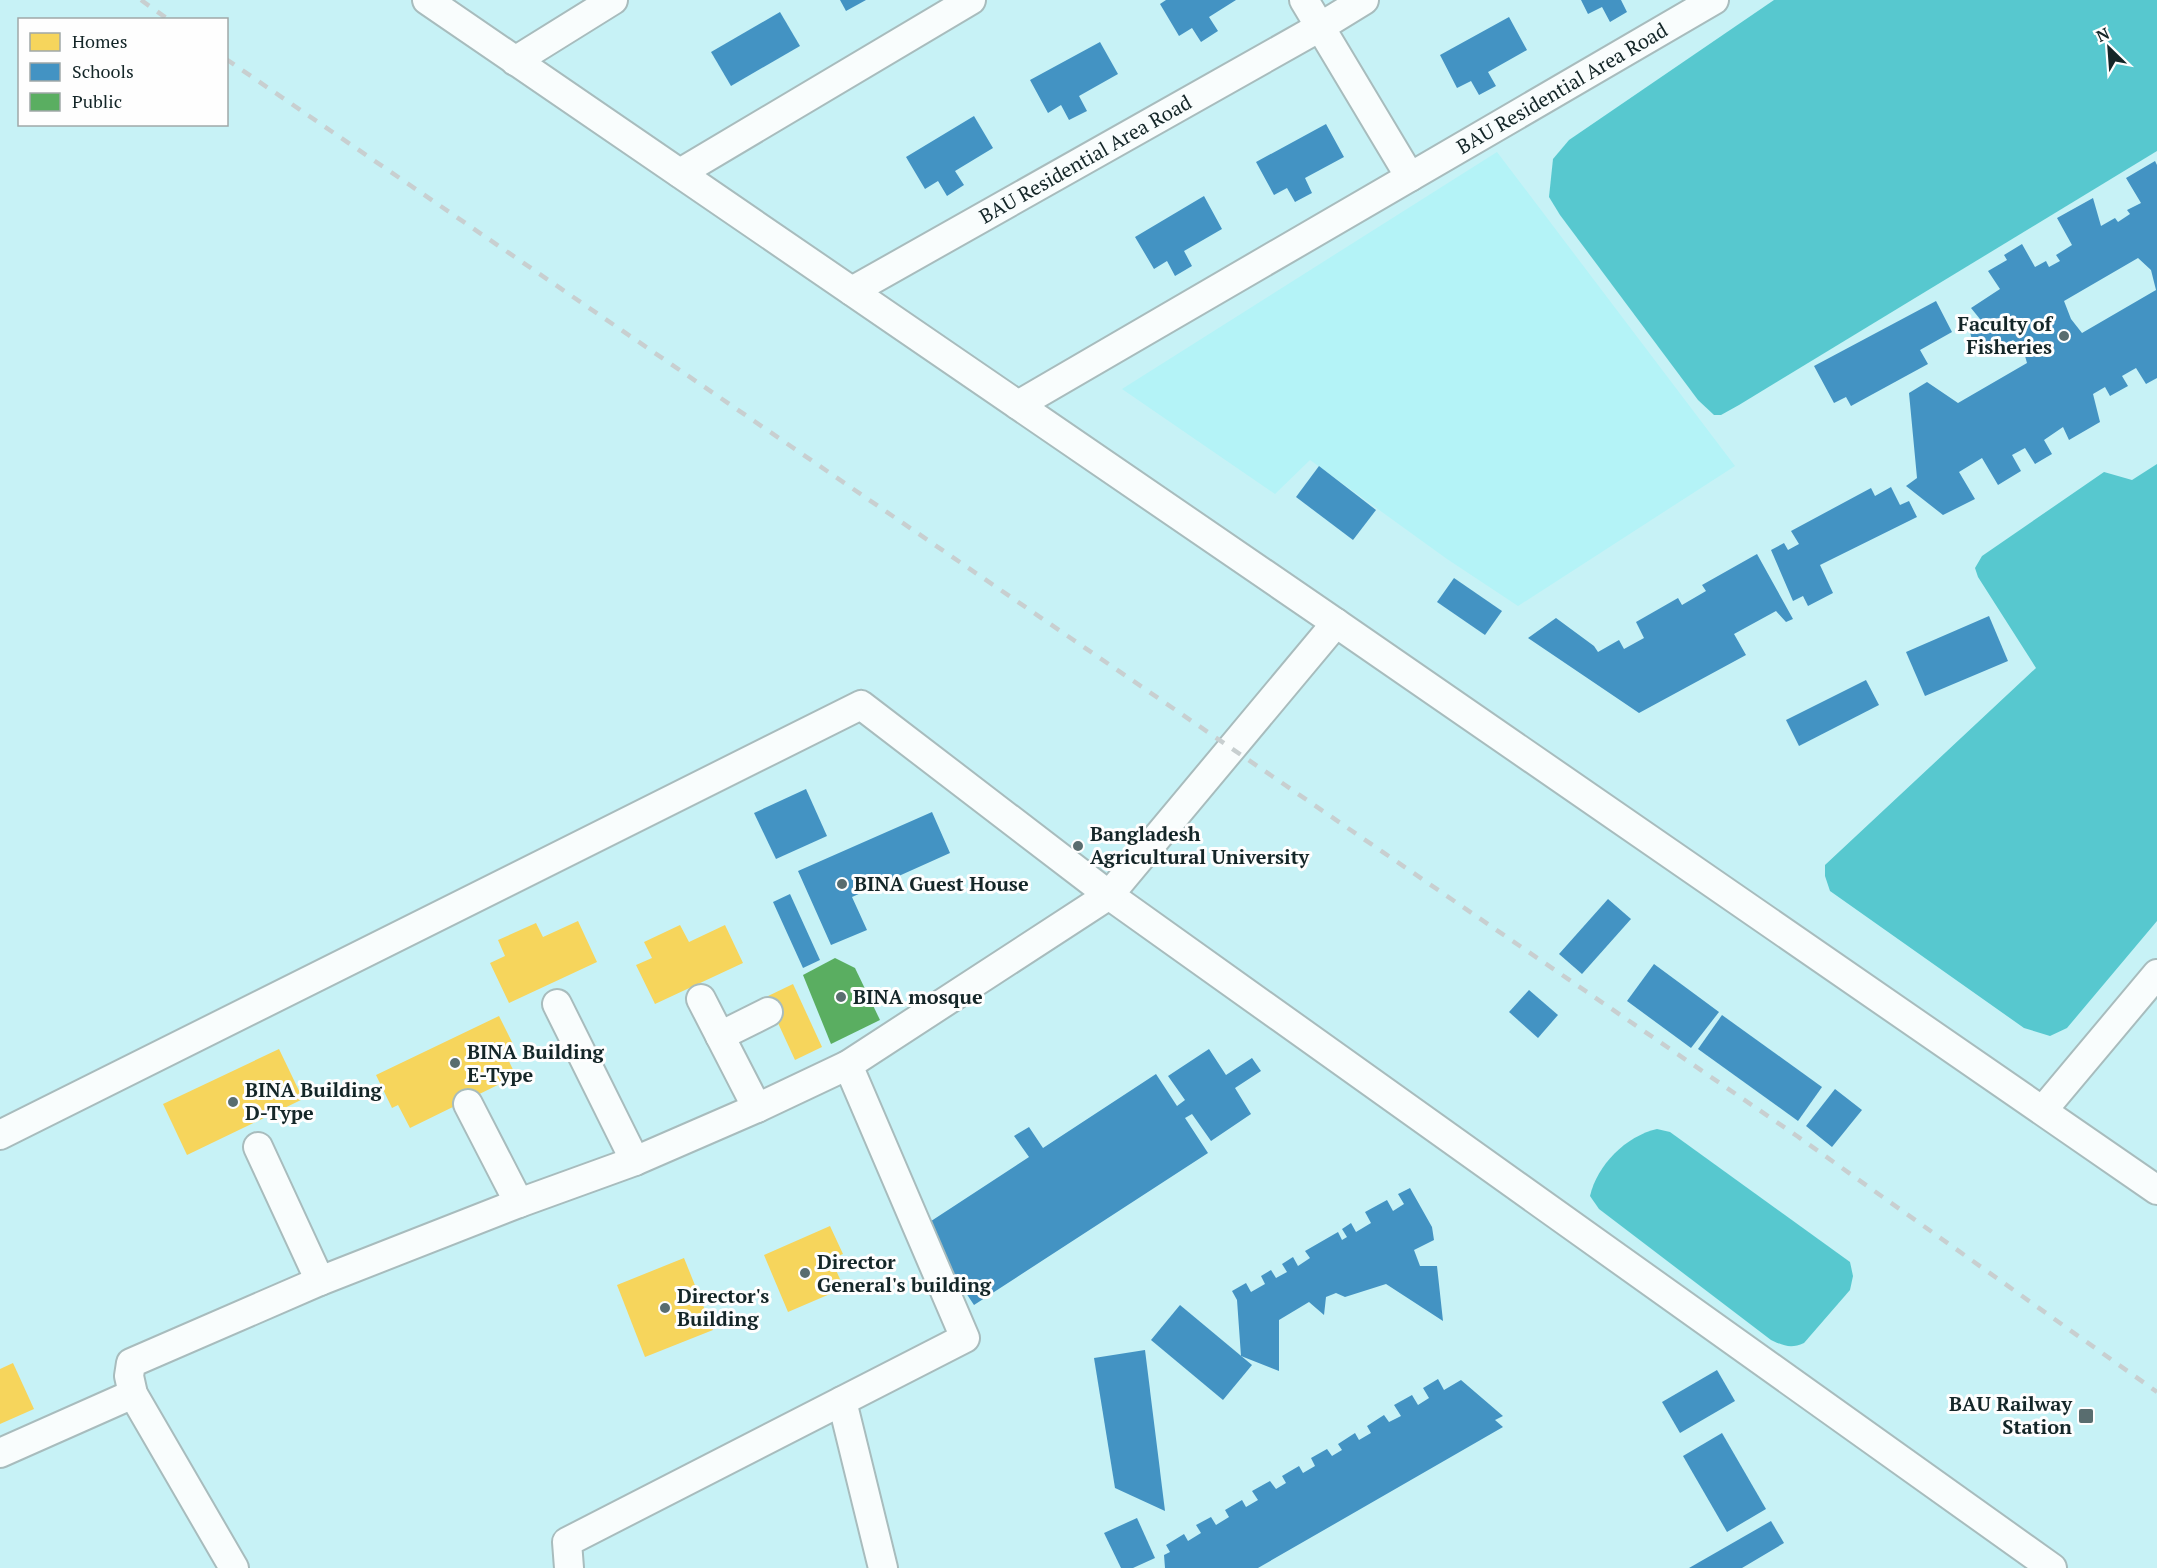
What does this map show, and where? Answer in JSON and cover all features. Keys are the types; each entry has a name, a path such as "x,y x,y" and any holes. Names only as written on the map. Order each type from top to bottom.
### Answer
{"street":[{"path":"427,0 1336,623 2157,1190"},
{"path":"514,61 613,0"},
{"path":"680,173 971,0"},
{"path":"1304,0 1410,177"},
{"name":"BAU Residential Area Road","path":"852,291 1364,0"},
{"name":"BAU Residential Area Road","path":"1018,405 1714,0"},
{"path":"234,1568 133,1394 129,1377 131,1363 320,1281 519,1203 635,1161 757,1108 848,1065 1109,895 1336,623"},
{"path":"0,1135 861,705 1109,895 2052,1568"},
{"path":"2043,1110 2157,974"},
{"path":"701,999 757,1108"},
{"path":"557,1004 635,1161"},
{"path":"720,1036 768,1012"},
{"path":"569,1568 567,1542 965,1338 848,1065"},
{"path":"468,1104 519,1203"},
{"path":"258,1147 320,1281"},
{"path":"0,1453 133,1394"},
{"path":"842,1401 883,1568"}],"shaded area":[{"name":"Bangladesh Agricultural University","path":"0,0 2157,0 2157,1568 0,1568"},
{"path":"1774,0 2157,0 2157,151 1739,405 1721,415 1714,415 1698,400 1560,215 1549,197 1553,159 1569,140"},
{"path":"1497,152 1735,466 1518,606 1447,559 1310,460 1275,494 1122,389"},
{"path":"2157,464 2157,921 2067,1028 2050,1036 2024,1028 1830,891 1825,876 1825,865 2036,668 1978,577 1975,568 1982,556 2104,472 2132,480"},
{"path":"1657,1129 1670,1132 1850,1262 1853,1276 1850,1290 1804,1343 1788,1346 1771,1340 1599,1209 1590,1196 1599,1173 1614,1154 1634,1138"}],"building: Homes":[{"path":"578,921 597,962 509,1003 490,963 505,956 498,940 536,923 543,937"},
{"path":"680,925 689,942 725,925 743,963 655,1004 636,965 652,958 644,942"},
{"path":"793,984 822,1047 795,1060 766,997"},
{"name":"BINA Building E-Type","path":"499,1016 514,1046 504,1051 516,1076 410,1128 398,1105 392,1108 376,1075"},
{"name":"BINA Building D-Type","path":"279,1049 303,1099 187,1155 163,1104"},
{"name":"Director General's building","path":"830,1226 843,1254 831,1259 844,1288 788,1312 764,1255"},
{"name":"Director's Building","path":"684,1258 713,1330 645,1357 617,1285"},
{"path":"13,1363 34,1409 0,1424 0,1369"}],"building: Schools":[{"path":"840,0 866,0 846,11"},
{"path":"1166,0 1236,0 1209,17 1218,31 1201,42 1192,28 1179,36 1160,4"},
{"path":"1581,0 1621,0 1627,12 1610,22 1602,7 1588,14"},
{"path":"780,12 800,46 731,86 711,52"},
{"path":"1509,17 1527,50 1488,72 1496,86 1479,95 1471,81 1457,88 1440,55"},
{"path":"1100,42 1118,74 1079,96 1087,111 1069,120 1061,105 1048,113 1030,80"},
{"path":"974,116 993,148 955,171 964,185 947,196 938,181 925,189 906,157"},
{"path":"1326,124 1344,157 1305,178 1312,193 1295,202 1287,188 1274,195 1256,162"},
{"name":"Faculty of Fisheries","path":"2155,161 2157,165 2157,378 2146,384 2136,368 2122,376 2128,386 2110,396 2105,387 2093,394 2100,422 2069,440 2063,427 2044,440 2052,454 2035,464 2025,448 2012,455 2021,471 1998,485 1982,458 1959,472 1975,499 1943,515 1906,486 1917,478 1909,393 1927,382 1958,403 2027,363 2023,349 2013,340 1985,356 1976,356 1970,332 1984,324 1971,308 2000,289 1988,271 2007,260 2004,255 2022,244 2035,267 2046,261 2049,267 2060,261 2056,255 2072,245 2057,218 2093,198 2101,226 2115,218 2118,222 2130,214 2127,210 2141,203 2126,178","holes":["2138,258 2151,270 2156,290 2082,333 2071,319 2064,301"]},
{"path":"1204,196 1222,229 1184,251 1192,266 1175,276 1167,261 1154,269 1135,237"},
{"path":"1936,301 1952,332 1920,350 1928,364 1851,406 1846,397 1834,403 1814,366"},
{"path":"1319,466 1376,510 1353,540 1296,497"},
{"path":"1891,487 1900,505 1909,501 1917,517 1820,565 1833,593 1808,606 1803,596 1793,601 1771,550 1784,543 1788,550 1799,544 1791,531 1871,488 1875,496"},
{"path":"1757,554 1793,619 1786,622 1776,611 1734,634 1746,655 1639,713 1528,638 1556,618 1594,646 1598,652 1619,640 1624,649 1644,638 1636,622 1678,598 1682,605 1706,591 1702,585"},
{"path":"1454,578 1502,611 1485,635 1437,602"},
{"path":"1989,616 2008,661 1925,696 1906,652"},
{"path":"1866,680 1879,705 1799,746 1786,720"},
{"path":"806,789 827,836 776,859 754,813"},
{"name":"BINA Guest House","path":"932,812 950,853 852,897 867,930 831,945 798,871"},
{"path":"790,894 820,960 803,968 773,902"},
{"path":"1608,899 1631,919 1582,974 1559,954"},
{"path":"1654,964 1719,1012 1691,1048 1627,1001"},
{"path":"1529,990 1558,1015 1538,1038 1509,1012"},
{"path":"1722,1015 1822,1087 1798,1121 1698,1049"},
{"path":"1209,1049 1226,1075 1252,1058 1261,1071 1235,1088 1251,1114 1211,1141 1192,1114 1185,1118 1208,1153 974,1305 922,1227 1029,1157 1014,1136 1029,1127 1043,1148 1156,1074 1177,1106 1185,1100 1168,1076"},
{"path":"1835,1089 1862,1110 1832,1147 1806,1126"},
{"path":"1410,1188 1432,1227 1434,1240 1414,1250 1420,1266 1437,1266 1443,1321 1386,1284 1345,1297 1336,1293 1326,1297 1324,1315 1309,1302 1279,1320 1279,1371 1241,1356 1237,1300 1232,1291 1246,1283 1251,1292 1265,1284 1261,1276 1271,1270 1276,1278 1287,1272 1282,1264 1293,1257 1298,1266 1310,1258 1305,1251 1338,1232 1342,1240 1347,1237 1342,1229 1351,1223 1356,1232 1371,1223 1365,1212 1387,1200 1393,1211 1404,1204 1398,1194"},
{"path":"1180,1305 1252,1365 1223,1400 1151,1340"},
{"path":"1145,1350 1165,1511 1115,1488 1094,1358"},
{"path":"1717,1370 1735,1401 1680,1433 1662,1402"},
{"path":"1438,1379 1444,1390 1461,1380 1503,1416 1495,1420 1503,1427 1258,1568 1165,1568 1164,1555 1170,1552 1166,1545 1184,1534 1188,1541 1201,1533 1196,1525 1211,1517 1216,1525 1229,1517 1225,1510 1242,1500 1246,1507 1258,1500 1252,1491 1270,1481 1276,1489 1286,1483 1282,1476 1299,1466 1303,1473 1315,1466 1311,1458 1327,1449 1332,1456 1342,1450 1338,1444 1355,1433 1359,1440 1371,1433 1367,1426 1384,1415 1389,1422 1401,1416 1394,1405 1412,1395 1418,1405 1429,1398 1423,1388"},
{"path":"1722,1433 1766,1509 1727,1532 1683,1456"},
{"path":"1137,1518 1155,1558 1133,1568 1121,1568 1104,1533"},
{"path":"1771,1521 1784,1543 1742,1568 1689,1568"}],"building: Public":[{"name":"BINA mosque","path":"835,958 855,968 880,1020 831,1044 803,975"}],"railway":[{"path":"141,0 166,18"},
{"path":"228,60 1797,1136 2157,1392"}],"place":[{"name":"Faculty of Fisheries","path":"2064,336"},
{"name":"Bangladesh Agricultural University","path":"1078,846"},
{"name":"BINA Guest House","path":"842,884"},
{"name":"BINA mosque","path":"841,997"},
{"name":"BINA Building E-Type","path":"455,1063"},
{"name":"BINA Building D-Type","path":"233,1102"},
{"name":"Director General's building","path":"805,1273"},
{"name":"Director's Building","path":"665,1308"},
{"name":"BAU Railway Station","path":"2086,1416"}]}
